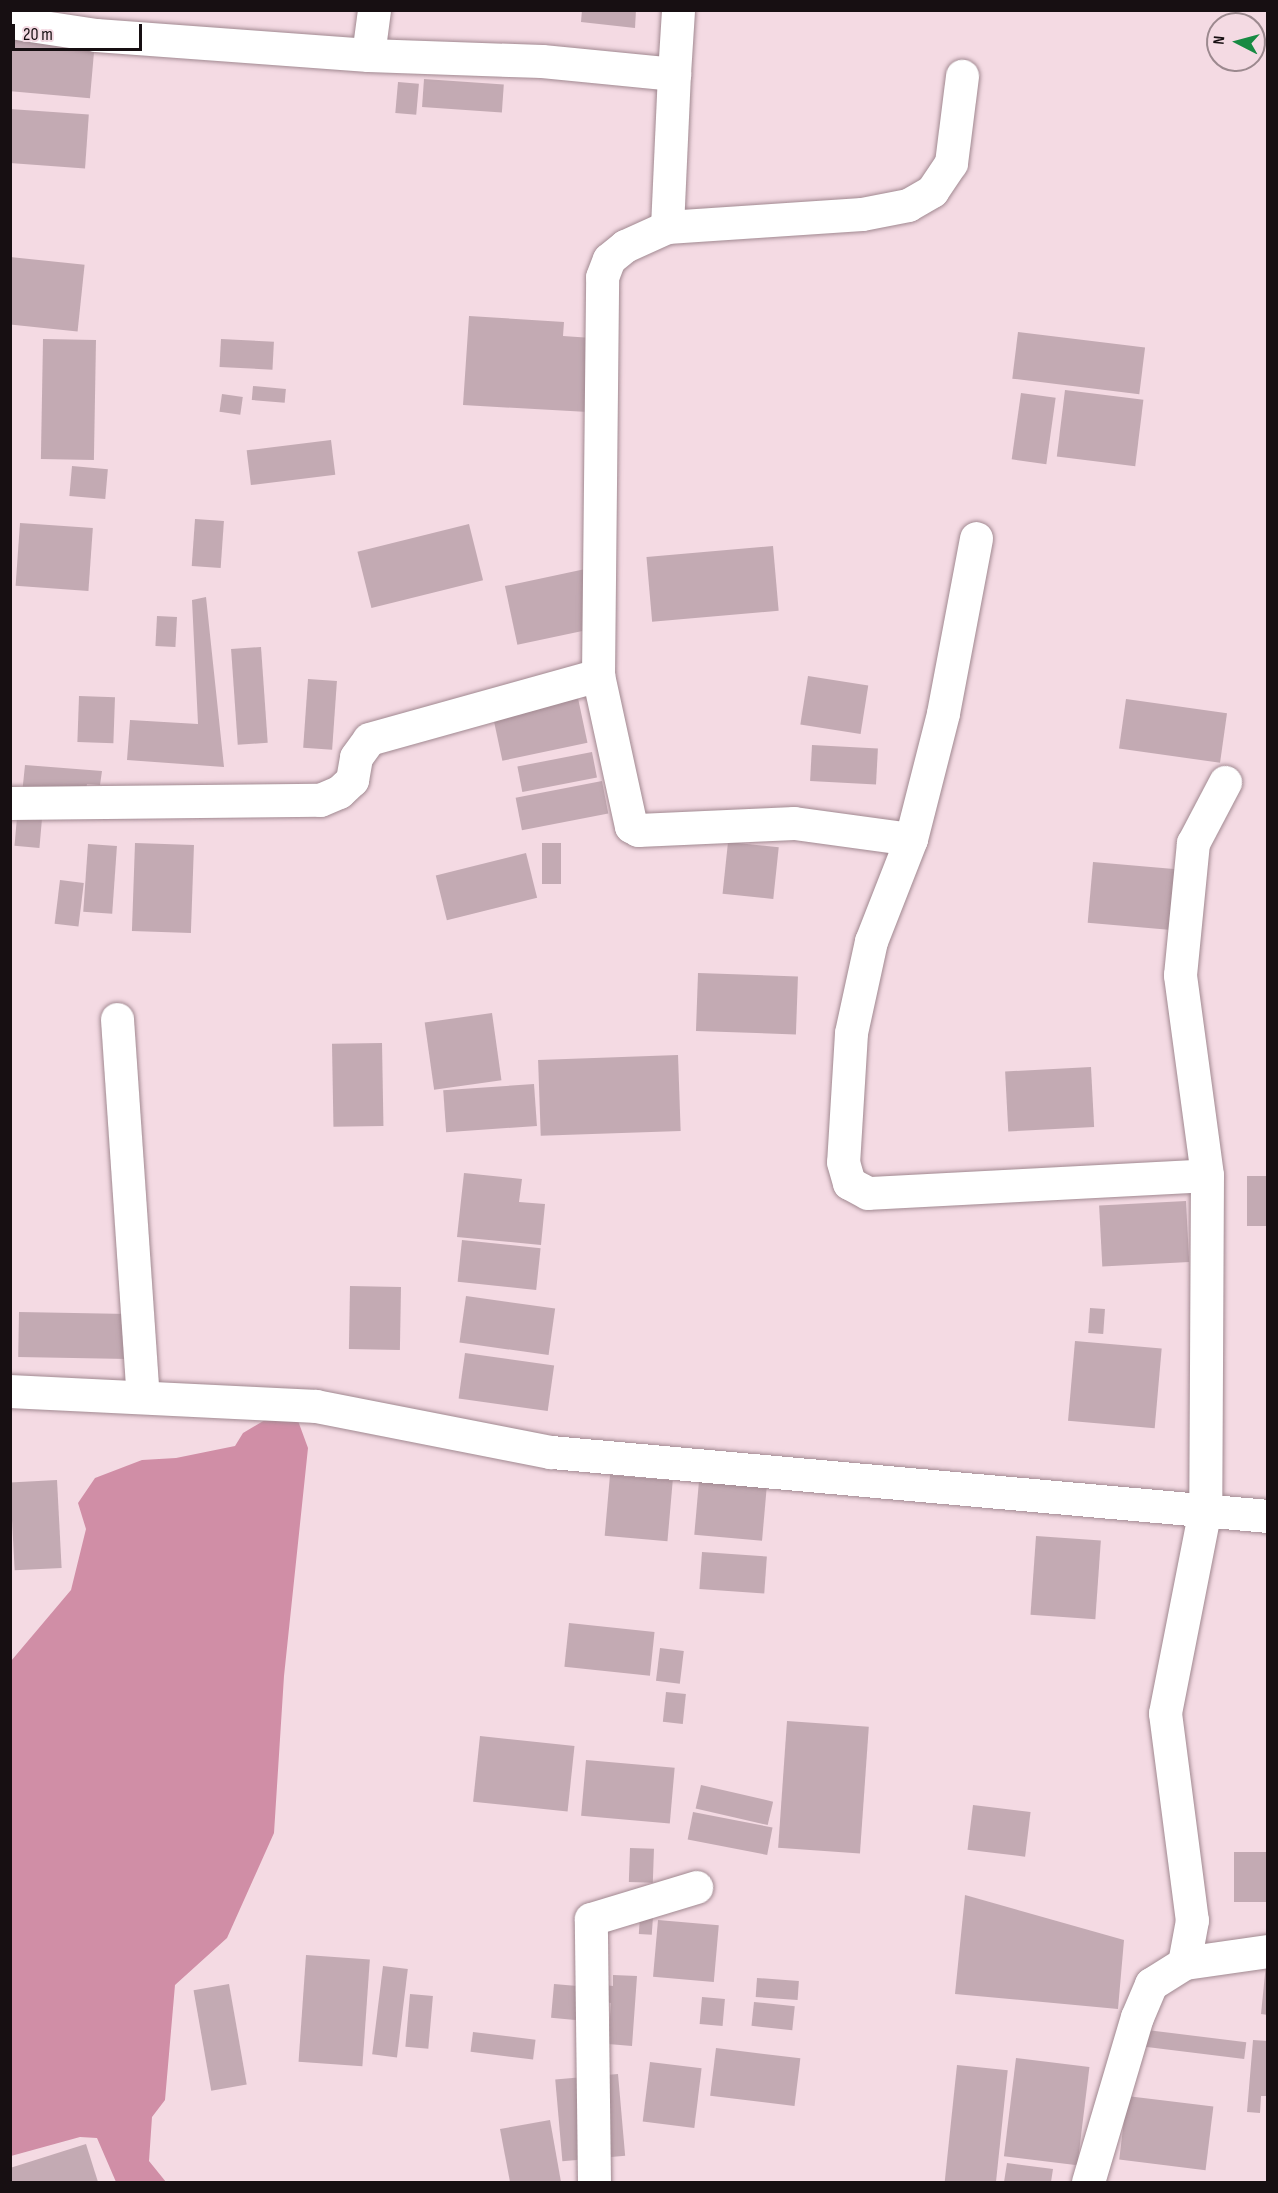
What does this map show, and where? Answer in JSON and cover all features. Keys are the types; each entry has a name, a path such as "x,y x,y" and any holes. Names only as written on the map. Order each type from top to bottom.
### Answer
{"street":[{"path":"368,55 374,10"},
{"path":"667,227 678,10"},
{"path":"10,22 96,34 368,55 542,61 674,74"},
{"path":"910,839 794,823 638,830 631,826 598,675 602,277 609,259 625,246 667,227 862,214 908,205 932,191 951,163 962,76"},
{"path":"976,538 943,713 910,839 871,941 851,1033 843,1162 849,1183 867,1193 1207,1175"},
{"path":"10,803 320,800 339,792 352,780 356,757 369,739 598,675"},
{"path":"1184,1963 1192,1920 1165,1713 1205,1509 1207,1175 1180,975 1193,843 1225,782"},
{"path":"117,1019 143,1396"},
{"path":"10,1391 316,1406 551,1452 1268,1516"},
{"path":"594,2182 591,1918 696,1887"},
{"path":"1088,2182 1137,2017 1151,1984 1184,1963 1268,1951"}],"shaded area":[{"path":"297,1418 308,1448 284,1676 274,1833 227,1938 175,1985 165,2100 152,2117 149,2161 166,2182 116,2182 97,2138 80,2137 11,2156 11,1661 71,1590 86,1529 78,1503 95,1478 142,1460 176,1458 235,1446 243,1433 265,1420"}],"building":[{"path":"582,10 636,10 635,28 581,22"},
{"path":"10,37 95,44 90,98 10,91"},
{"path":"424,79 504,85 502,113 422,107"},
{"path":"398,82 419,84 416,115 395,113"},
{"path":"10,109 89,115 85,168 10,163"},
{"path":"10,257 85,265 78,331 10,324"},
{"path":"469,316 564,322 563,336 592,338 588,412 463,405"},
{"path":"1018,332 1145,348 1139,394 1012,379"},
{"path":"43,339 96,340 94,460 41,459"},
{"path":"221,339 274,342 272,370 220,367"},
{"path":"253,386 286,389 285,403 252,400"},
{"path":"1065,390 1143,400 1135,466 1057,457"},
{"path":"1021,393 1056,398 1046,464 1012,459"},
{"path":"222,394 243,397 240,415 219,412"},
{"path":"331,440 335,475 251,485 247,450"},
{"path":"72,466 108,469 105,499 69,496"},
{"path":"195,519 224,521 221,568 192,566"},
{"path":"20,523 93,528 88,591 16,586"},
{"path":"469,524 483,580 371,608 357,552"},
{"path":"773,546 779,611 652,622 646,557"},
{"path":"590,568 602,627 517,645 505,586"},
{"path":"206,597 224,767 127,760 130,720 198,724 192,600"},
{"path":"157,616 177,617 175,647 155,646"},
{"path":"261,647 268,743 238,745 231,649"},
{"path":"808,676 868,686 861,734 800,724"},
{"path":"308,679 337,681 332,750 303,748"},
{"path":"575,684 587,743 502,761 490,702"},
{"path":"79,696 115,697 113,743 77,742"},
{"path":"1126,699 1227,713 1220,763 1119,749"},
{"path":"812,745 878,748 876,784 810,781"},
{"path":"592,752 597,778 522,792 517,767"},
{"path":"25,765 102,771 100,785 87,784 85,796 21,804"},
{"path":"602,781 608,813 522,830 516,798"},
{"path":"18,806 43,808 39,848 15,846"},
{"path":"728,842 779,847 773,899 723,894"},
{"path":"135,843 194,845 191,933 132,931"},
{"path":"542,843 561,843 561,884 542,884"},
{"path":"88,844 117,846 112,914 83,912"},
{"path":"526,853 537,898 447,920 436,875"},
{"path":"1093,862 1180,870 1174,930 1088,923"},
{"path":"60,880 84,883 78,927 55,924"},
{"path":"698,973 798,976 796,1034 696,1031"},
{"path":"492,1013 501,1080 434,1090 425,1022"},
{"path":"382,1043 383,1126 333,1127 332,1044"},
{"path":"678,1055 681,1131 541,1136 538,1060"},
{"path":"1091,1067 1094,1127 1008,1131 1005,1072"},
{"path":"534,1084 537,1126 446,1132 443,1090"},
{"path":"464,1173 522,1179 519,1202 545,1204 541,1245 457,1237"},
{"path":"1247,1176 1268,1176 1268,1226 1247,1226"},
{"path":"1186,1201 1189,1262 1102,1266 1099,1206"},
{"path":"462,1240 541,1248 536,1290 458,1282"},
{"path":"350,1286 401,1287 400,1350 349,1349"},
{"path":"466,1296 555,1309 549,1355 459,1343"},
{"path":"1090,1308 1105,1309 1103,1334 1088,1333"},
{"path":"19,1312 129,1314 128,1359 18,1357"},
{"path":"1075,1341 1162,1349 1155,1428 1068,1421"},
{"path":"465,1353 554,1366 548,1411 459,1399"},
{"path":"610,1475 673,1480 667,1541 605,1536"},
{"path":"57,1480 62,1568 15,1570 10,1482"},
{"path":"699,1481 767,1487 762,1541 694,1535"},
{"path":"1036,1536 1101,1541 1095,1619 1030,1615"},
{"path":"702,1552 767,1557 764,1593 699,1589"},
{"path":"569,1623 655,1632 650,1676 564,1667"},
{"path":"660,1648 684,1651 680,1684 656,1681"},
{"path":"666,1692 686,1694 683,1724 663,1722"},
{"path":"787,1721 869,1727 860,1853 778,1848"},
{"path":"480,1736 574,1746 568,1812 473,1802"},
{"path":"586,1760 675,1768 670,1824 581,1816"},
{"path":"701,1785 773,1802 768,1825 696,1808"},
{"path":"973,1805 1031,1812 1025,1857 968,1850"},
{"path":"693,1812 773,1827 767,1855 688,1839"},
{"path":"630,1848 654,1849 653,1883 629,1882"},
{"path":"1234,1852 1268,1852 1268,1902 1234,1902"},
{"path":"642,1888 655,1889 652,1935 639,1934"},
{"path":"965,1895 1124,1940 1118,2009 955,1994"},
{"path":"658,1920 719,1925 714,1982 653,1977"},
{"path":"306,1955 370,1959 362,2066 299,2062"},
{"path":"1266,1964 1268,1964 1268,2015 1261,2014"},
{"path":"383,1966 408,1969 397,2057 372,2054"},
{"path":"613,1975 637,1976 632,2046 608,2044 611,2003 594,2001 595,1984 613,1986"},
{"path":"757,1978 799,1981 798,2000 756,1997"},
{"path":"229,1984 247,2084 211,2091 194,1990"},
{"path":"554,1984 589,1987 586,2021 551,2018"},
{"path":"410,1994 433,1996 428,2049 405,2047"},
{"path":"702,1997 725,1999 723,2026 700,2024"},
{"path":"754,2002 795,2006 792,2030 751,2026"},
{"path":"1147,2030 1246,2042 1244,2059 1145,2047"},
{"path":"473,2032 536,2040 533,2060 471,2052"},
{"path":"1253,2040 1268,2041 1268,2096 1261,2096 1260,2113 1247,2112"},
{"path":"716,2048 800,2058 795,2106 710,2096"},
{"path":"1016,2058 1089,2067 1077,2165 1004,2156"},
{"path":"650,2062 702,2068 694,2128 643,2122"},
{"path":"957,2065 1008,2070 996,2182 945,2182"},
{"path":"618,2074 625,2156 562,2161 555,2079"},
{"path":"1127,2096 1213,2107 1206,2170 1119,2160"},
{"path":"550,2120 561,2182 510,2182 500,2129"},
{"path":"86,2144 98,2182 10,2182 10,2168"},
{"path":"1007,2163 1053,2169 1051,2182 1004,2182"}]}
